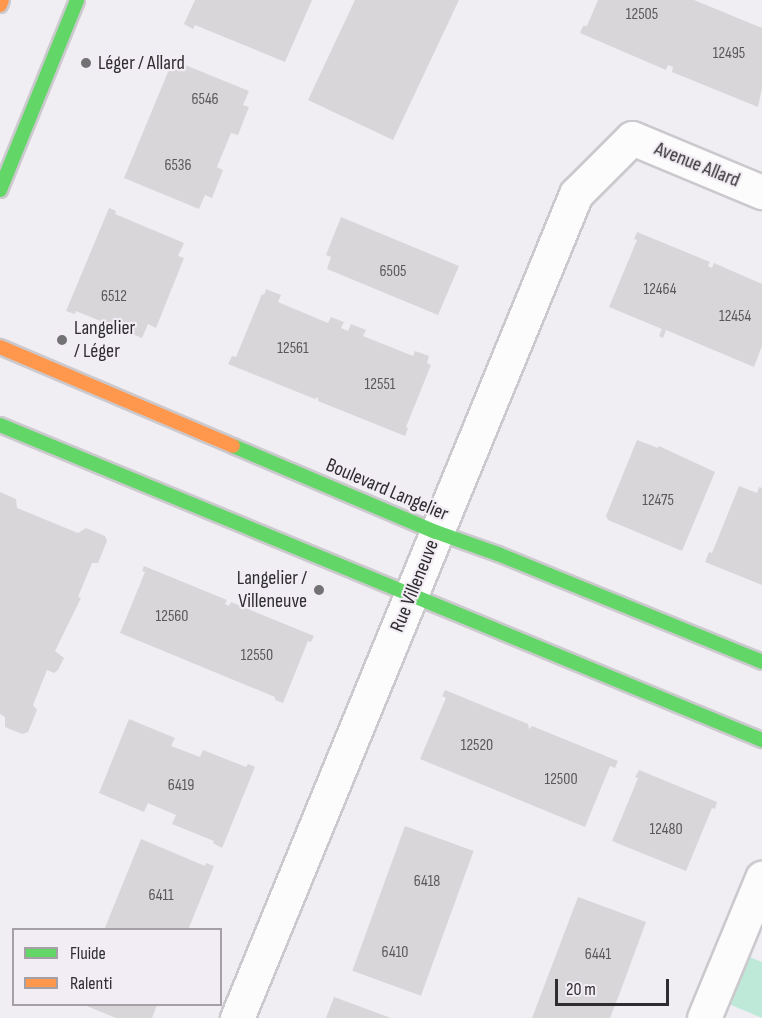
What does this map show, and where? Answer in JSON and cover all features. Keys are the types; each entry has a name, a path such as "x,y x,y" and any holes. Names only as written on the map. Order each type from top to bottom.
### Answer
{"main road":[{"path":"0,5 2,0"},
{"path":"0,190 77,0"},
{"name":"Boulevard Langelier","path":"0,347 436,532 498,554 762,662"},
{"path":"0,425 762,740"}],"street":[{"name":"Avenue Allard","path":"632,138 762,192"},
{"name":"Rue Villeneuve","path":"237,1018 413,595 436,532 576,194 632,138"},
{"path":"704,1018 762,878"}],"green space":[{"path":"732,950 762,962 762,1018 712,997"}],"building":[{"path":"195,0 312,0 285,62 195,25 193,29 184,24"},
{"path":"355,0 459,0 393,140 308,100"},
{"path":"598,0 694,0 762,28 762,88 758,107 672,72 673,67 668,65 666,70 580,33 583,26 587,26"},
{"path":"173,60 249,91 243,105 249,107 238,135 231,133 217,167 223,170 212,198 205,195 199,209 124,178"},
{"path":"109,208 116,211 115,214 184,243 178,256 184,258 156,328 148,324 142,338 76,311 75,314 66,311"},
{"path":"341,217 459,266 438,315 327,269 331,257 326,255"},
{"path":"637,232 710,262 708,266 712,268 714,263 762,284 762,346 754,367 666,330 663,338 659,336 662,329 609,307 637,240 634,239"},
{"path":"266,289 281,295 278,302 328,323 331,317 344,322 341,328 348,331 351,324 366,330 363,336 413,356 415,351 429,356 427,363 431,365 406,427 408,428 405,436 318,401 318,397 315,399 228,364 232,356 236,357"},
{"path":"637,440 658,448 659,446 715,472 682,551 608,520 606,516"},
{"path":"739,486 757,493 759,487 762,488 762,585 705,562 709,552 712,553"},
{"path":"0,492 16,499 17,508 78,533 86,528 105,536 107,541 98,563 92,563 78,597 81,598 55,651 64,658 54,673 47,670 33,705 37,710 28,732 22,734 5,727 5,717 0,714"},
{"path":"144,566 227,600 225,604 229,606 231,602 314,636 311,642 308,641 283,703 275,700 275,697 120,633 145,572 142,571"},
{"path":"445,690 528,724 529,729 532,726 618,761 615,768 610,766 585,827 420,759 446,698 442,696"},
{"path":"129,719 175,738 171,746 200,757 203,750 246,767 248,764 255,767 222,848 213,843 214,841 172,824 176,815 148,803 144,812 99,793"},
{"path":"639,770 717,802 715,809 712,808 686,871 612,841 638,778 635,777"},
{"path":"405,826 474,851 421,996 352,971"},
{"path":"141,839 205,866 206,863 214,866 189,928 105,928"},
{"path":"578,897 646,922 619,995 610,1018 532,1018"},
{"path":"334,997 391,1018 326,1018"},
{"path":"86,1006 157,1006 152,1018 116,1018"}],"traffic: fast":[{"path":"0,190 77,0"},
{"path":"0,425 762,740"},
{"path":"233,446 436,532 498,554 762,662"}],"traffic: slow":[{"path":"0,5 2,0"},
{"path":"0,347 233,446"}],"place":[{"name":"Léger / Allard","path":"86,63"},
{"name":"Langelier / Léger","path":"62,340"},
{"name":"Langelier / Villeneuve","path":"319,590"}]}
